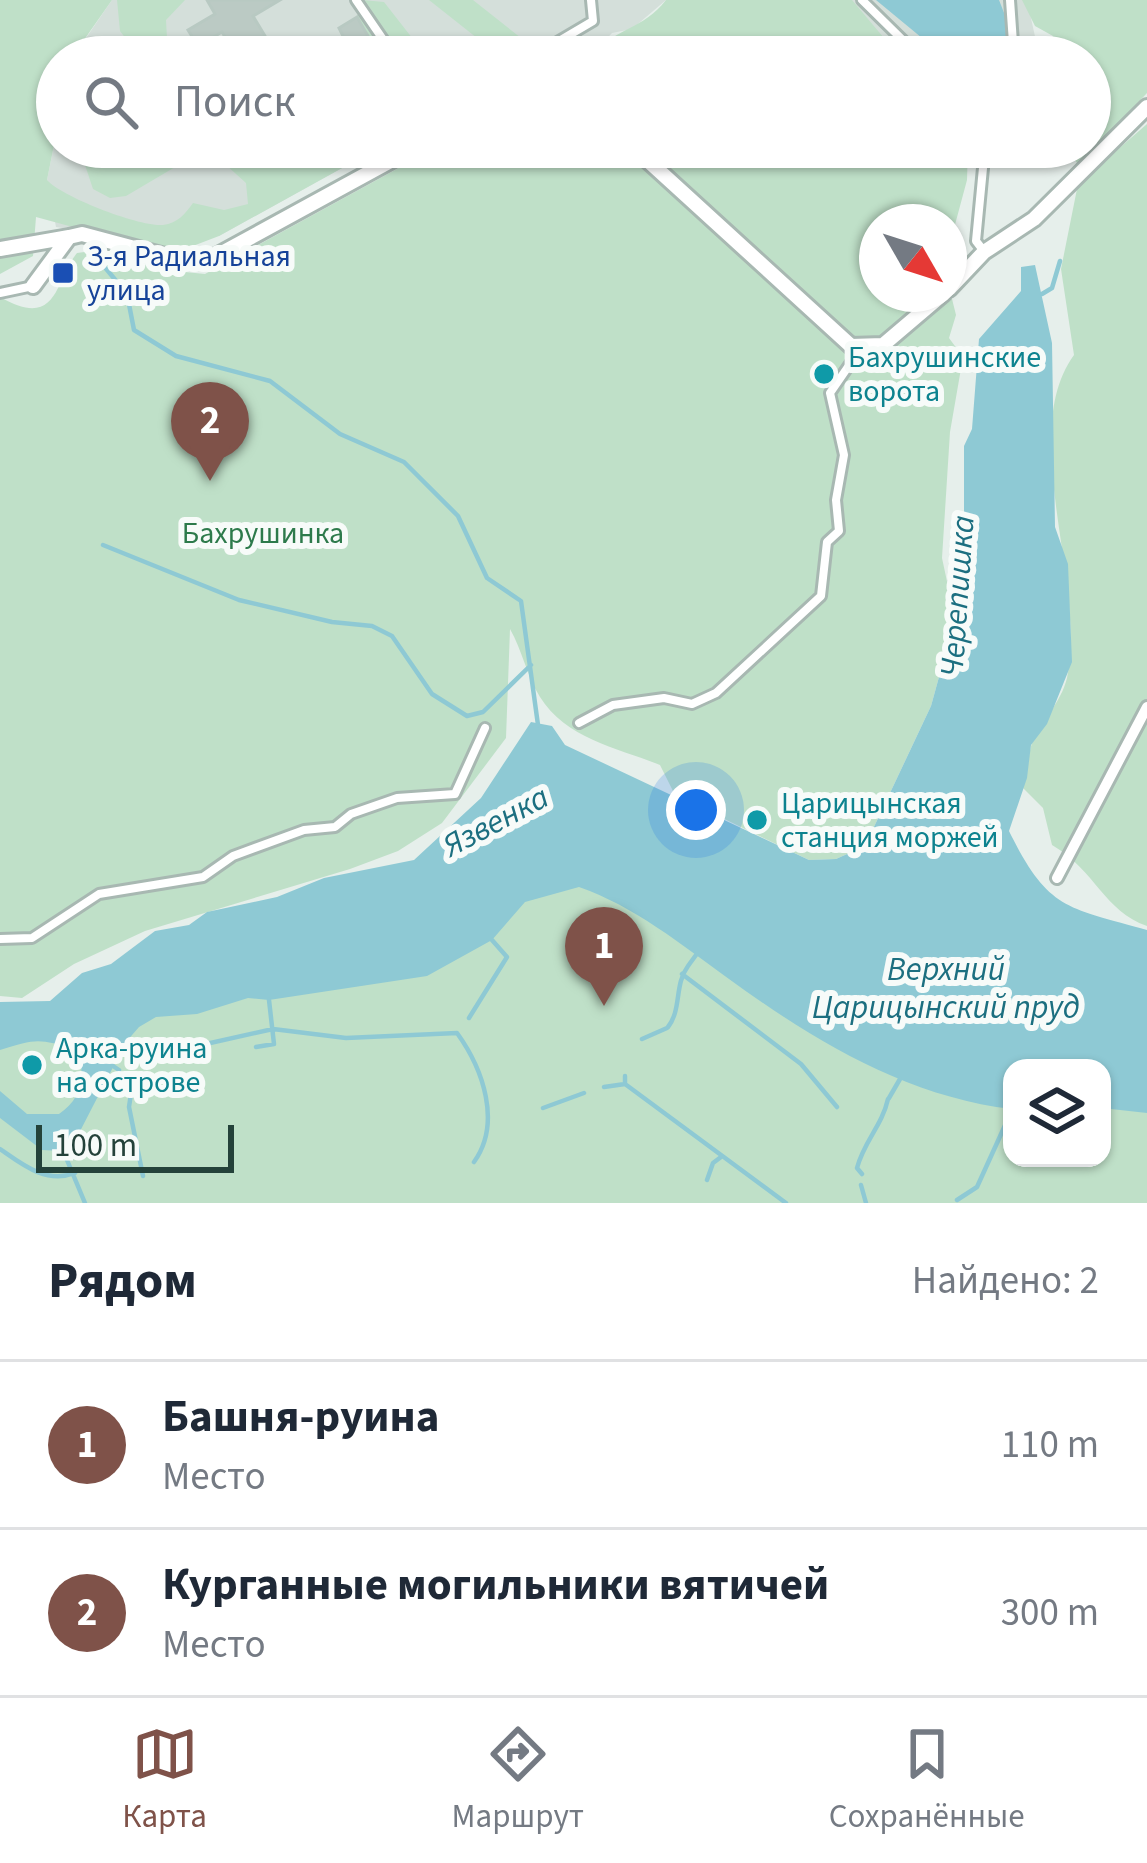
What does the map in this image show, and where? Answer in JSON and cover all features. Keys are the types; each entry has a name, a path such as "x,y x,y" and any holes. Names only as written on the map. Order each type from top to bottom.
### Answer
{"street":[{"path":"1111,143 1147,107"},
{"path":"0,249 92,236 185,261 211,259 378,168"},
{"path":"655,168 840,339 861,348 883,345 922,312"},
{"path":"967,269 984,252 1034,219 1085,168"},
{"path":"32,286 69,237"},
{"path":"1057,878 1147,707"}],"lane":[{"path":"356,0 381,36"},
{"path":"568,36 593,21 592,0"},
{"path":"862,0 899,36"},
{"path":"1010,0 1013,36"},
{"path":"984,168 976,241 984,252"},
{"path":"0,292 32,286"},
{"path":"579,723 613,705 664,698 692,704 716,693 821,596 826,542 839,531 836,500 844,470 830,393 861,348"},
{"path":"0,939 32,938 114,889 203,877 233,856 304,830 335,827 351,814 397,798 454,794 485,728"}],"shaded area":[{"path":"112,0 666,0 632,29 609,36 87,36"},
{"path":"840,0 1027,0 1035,36 874,36"},
{"path":"49,168 342,168 219,236 120,237 56,227 47,180"}],"green space":[{"path":"0,0 112,0 87,36 36,36 36,168 49,168 47,180 68,194 102,210 163,225 177,220 193,203 224,210 248,204 246,183 229,168 342,168 219,236 172,254 36,217 33,256 0,274"},
{"path":"117,0 185,0 166,20 167,36 124,36"},
{"path":"362,0 384,2 411,36 369,36 357,17"},
{"path":"429,0 473,0 518,36 474,36"},
{"path":"666,0 852,0 882,36 616,36"},
{"path":"1022,0 1147,0 1147,93 1111,131 1111,36 1053,36 1035,26"},
{"path":"1147,124 1147,926 1120,911 1052,845 1043,808 1023,788 1032,743 1067,678 1071,641 1052,467 1058,387 1074,355 1061,269 1078,184 1096,168 1111,168 1111,155"},
{"path":"86,168 173,168 126,196 110,198 93,189"},
{"name":"Бахрушинка","path":"399,168 967,168 961,204 859,204 859,312 955,312 949,338 963,357 950,432 942,558 955,619 931,706 865,846 836,859 809,860 675,795 660,765 594,740 551,711 535,689 510,629 506,738 442,823 398,851 145,931 74,964 22,998 0,996 0,297 19,306 44,305 77,253 107,249 155,269 205,274"},
{"path":"517,840 1147,1029 1147,1203 0,1203 0,1030"}],"water":[{"path":"876,0 999,0 1010,28 1008,36 920,36"},
{"name":"Верхний Царицынский пруд","path":"1035,265 1052,343 1055,527 1068,564 1072,662 1047,724 1031,745 1027,778 1009,831 1036,877 1062,902 1147,930 1147,1113 1111,1109 1111,1059 1003,1059 1003,1107 898,1079 828,1044 761,1002 638,915 579,887 525,902 492,940 427,976 269,1000 248,998 197,1014 156,1017 126,1042 76,1139 62,1151 42,1150 0,1118 0,1091 27,1114 59,1114 78,1093 82,1076 75,1050 53,1043 38,1041 0,1050 0,1002 50,1001 82,973 111,964 155,931 189,925 207,912 277,897 324,878 414,860 481,798 531,722 552,726 565,745 809,860 836,859 865,846 931,706 955,619 964,545 964,446 972,429 979,339 1021,291 1021,267"}],"building":[{"path":"207,0 280,0 253,16 265,36 224,36 222,32 192,36 188,30 215,14"},
{"path":"357,17 368,36 343,36 339,28"}],"waterway":[{"path":"1042,294 1052,288 1060,261"},
{"path":"103,265 127,294 134,330 176,356 270,381 340,434 404,462 458,516 487,578 521,601 538,725"},
{"path":"103,545 239,600 332,622 372,626 392,636 432,694 467,716 483,712 531,665"},
{"path":"469,1018 507,957 492,940"},
{"path":"688,966 696,955"},
{"path":"668,1027 688,966"},
{"path":"682,974 801,1064 837,1107"},
{"path":"256,1047 274,1044 269,1000"},
{"path":"642,1039 667,1028"},
{"path":"188,1048 273,1029 346,1038 457,1033 475,1063 486,1096 487,1130 474,1162"},
{"path":"113,1066 119,1070"},
{"path":"140,1075 133,1080 129,1107 143,1176"},
{"path":"625,1076 625,1084 786,1203"},
{"path":"889,1098 900,1079"},
{"path":"604,1087 625,1084"},
{"path":"543,1108 584,1093"},
{"path":"862,1174 857,1168 860,1158 888,1099"},
{"path":"957,1200 977,1187 1003,1130"},
{"path":"62,1148 85,1203"},
{"path":"0,1149 45,1174 75,1173"},
{"path":"707,1180 713,1163 721,1157"},
{"path":"861,1185 866,1203"}],"place":[{"name":"З-я Радиальная улица","path":"63,273"},
{"name":"Бахрушинские ворота","path":"824,374"},
{"name":"Курганные могильники вятичей","path":"210,481"},
{"name":"Царицынская станция моржей","path":"757,820"},
{"name":"Башня-руина","path":"604,1006"},
{"name":"Арка-руина на острове","path":"32,1065"}],"water label":[{"name":"Черепишка","path":"956,596"},
{"name":"Язвенка","path":"495,820"}]}
